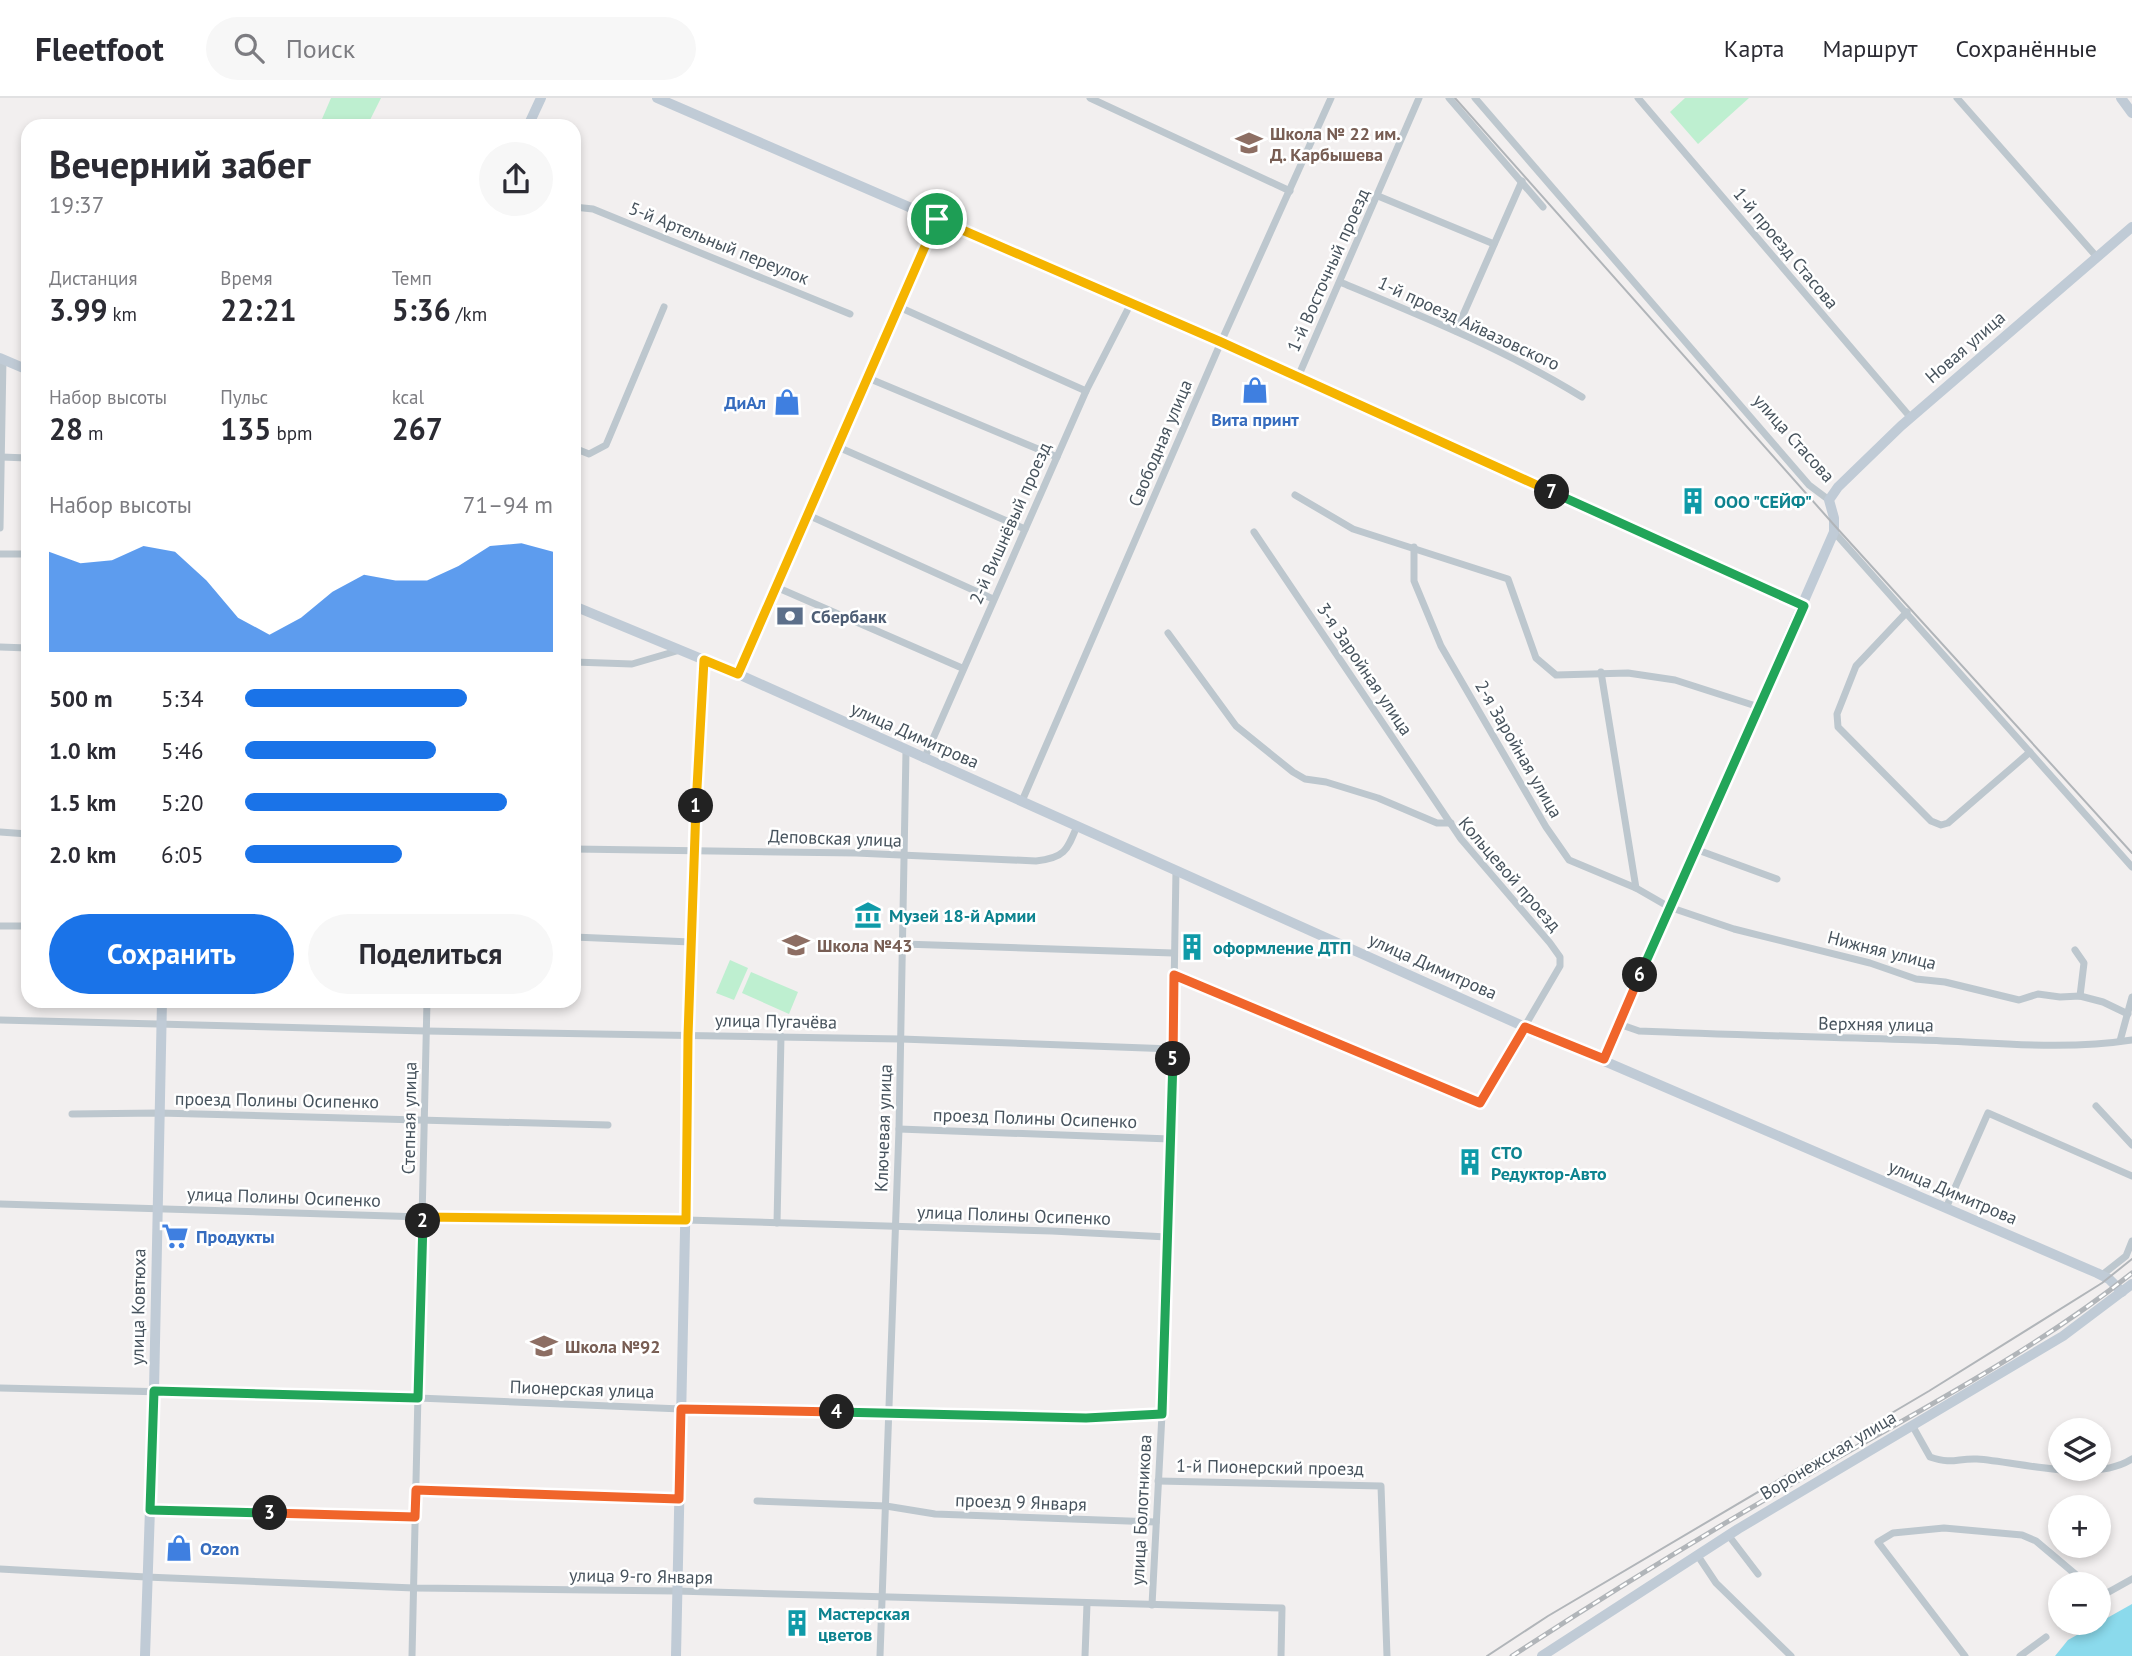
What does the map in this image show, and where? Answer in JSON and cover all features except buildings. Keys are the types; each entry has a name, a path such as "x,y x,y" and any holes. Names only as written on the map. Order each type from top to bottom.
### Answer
{"street":[{"path":"531,119 541,98"},
{"path":"657,98 1221,342 1804,606"},
{"path":"1090,98 1290,191"},
{"name":"Свободная улица","path":"1022,802 1221,342 1331,98"},
{"name":"1-й Восточный проезд","path":"1298,377 1419,98"},
{"path":"1449,98 1544,207"},
{"name":"улица Стасова","path":"1475,98 1809,485 1829,500 1835,532"},
{"name":"1-й проезд Стасова","path":"1638,98 1911,418"},
{"path":"1957,98 2096,256"},
{"path":"2121,98 2132,113"},
{"path":"1456,331 1522,181"},
{"path":"1378,196 1494,244"},
{"name":"5-й Артельный переулок","path":"581,208 593,209 850,314"},
{"path":"738,674 937,219"},
{"name":"Новая улица","path":"1829,500 1838,487 1911,418 2132,227"},
{"name":"1-й проезд Айвазовского","path":"1340,282 1456,331 1582,397"},
{"name":"2-й Вишнёвый проезд","path":"924,759 1056,457 1131,303"},
{"path":"581,451 589,454 606,446 664,307"},
{"path":"899,307 1086,391"},
{"path":"0,528 2,358 21,367"},
{"path":"868,378 1056,457"},
{"path":"838,447 1025,529"},
{"path":"1,457 21,458"},
{"path":"1295,495 1353,529 1508,579 1536,658 1556,675 1628,673 1675,680 1759,707"},
{"path":"808,515 993,599"},
{"name":"3-я Заройная улица","path":"1254,532 1451,823"},
{"path":"1604,1059 1835,532 2132,867"},
{"name":"2-я Заройная улица","path":"1414,547 1414,581 1441,646 1546,827 1569,860 1636,888 1669,907"},
{"path":"0,554 21,554"},
{"path":"776,587 962,668"},
{"name":"улица Димитрова","path":"581,609 738,674 1525,1027 2102,1275 2122,1292"},
{"path":"1907,612 1856,666 1837,714 1838,727 1931,821 1941,825 2031,752"},
{"name":"Кольцевой проезд","path":"1168,633 1236,726 1293,772 1304,779 1326,782 1378,798 1437,824 1451,823 1461,839 1560,957 1560,966 1480,1103 1174,975"},
{"path":"0,647 21,648"},
{"path":"581,662 632,664 681,650"},
{"path":"676,1656 693,850 704,660"},
{"path":"1601,672 1636,888"},
{"name":"Ключевая улица","path":"880,1656 900,1129 906,751"},
{"name":"Деповская улица","path":"581,849 903,855 1036,861 1052,859 1067,850 1077,826"},
{"path":"0,832 21,834"},
{"path":"1695,849 1777,879"},
{"name":"улица Болотникова","path":"1152,1605 1162,1414 1176,870"},
{"name":"Нижняя улица","path":"1669,907 1734,929 1870,963 1916,979 1945,982 2019,1000 2038,994 2080,996 2103,1002 2128,1014"},
{"path":"0,926 21,926"},
{"path":"581,937 691,942"},
{"path":"902,944 1173,953"},
{"path":"2075,950 2084,962 2080,996"},
{"path":"2120,1041 2132,997"},
{"name":"улица Ковтюха","path":"145,1656 154,1391 162,1008"},
{"name":"Степная улица","path":"412,1656 427,1008"},
{"name":"улица Пугачёва","path":"0,1020 426,1031 781,1036 1173,1049"},
{"name":"Верхняя улица","path":"1619,1024 1639,1031 1800,1038 2051,1045 2095,1045 2132,1040"},
{"path":"777,1223 781,1036"},
{"path":"2096,1107 2132,1145"},
{"name":"проезд Полины Осипенко","path":"72,1114 159,1113 608,1125"},
{"path":"1946,1208 1988,1113 2132,1176"},
{"name":"проезд Полины Осипенко","path":"900,1129 1170,1139"},
{"name":"улица Полины Осипенко","path":"0,1204 423,1217 686,1220 1167,1237"},
{"path":"2102,1275 2126,1256 2132,1241"},
{"name":"Воронежская улица","path":"1542,1656 1729,1536 2063,1336 2132,1284"},
{"name":"Пионерская улица","path":"0,1388 418,1398 681,1409 1086,1418 1162,1414"},
{"path":"1912,1425 1930,1457 1947,1463 1974,1459 2084,1471 2125,1463 2132,1459"},
{"name":"1-й Пионерский проезд","path":"1158,1480 1381,1486 1387,1656"},
{"path":"416,1490 679,1499"},
{"path":"757,1501 886,1506"},
{"name":"проезд 9 Января","path":"886,1506 935,1514 1156,1522"},
{"path":"150,1510 415,1517"},
{"path":"1965,1656 1878,1542 1893,1533 1944,1528 2022,1535 2036,1541 2073,1572"},
{"path":"1729,1536 1758,1573"},
{"path":"1698,1556 1716,1583 1791,1656"},
{"name":"улица 9-го Января","path":"0,1569 414,1588 676,1591 1282,1608 1280,1656"},
{"path":"2111,1590 2132,1579"},
{"path":"1085,1656 1087,1604"},
{"path":"2020,1656 2046,1637"}],"green space":[{"path":"331,98 381,98 370,119 322,119"},
{"path":"1685,98 1749,98 1698,144 1670,112"},
{"path":"730,960 748,968 734,1000 716,993"},
{"path":"751,972 798,992 789,1014 742,993"}],"water":[{"path":"2132,1604 2132,1656 2055,1656 2068,1640 2077,1635 2111,1635 2111,1616"}],"tram line":[{"path":"1455,98 1835,526 2132,853"},
{"path":"1487,1656 1548,1616 1929,1391 2102,1283 2132,1259"}],"railway":[{"path":"1512,1656 1777,1492 2018,1353 2132,1273"}],"place":[{"name":"Школа № 22 им. Д. Карбышева","path":"1249,143"},
{"name":"Вита принт","path":"1255,390"},
{"name":"ДиАл","path":"787,402"},
{"name":"ООО \"СЕЙФ\"","path":"1693,501"},
{"name":"Сбербанк","path":"790,616"},
{"name":"Музей 18-й Армии","path":"868,915"},
{"name":"Школа №43","path":"796,945"},
{"name":"оформление ДТП","path":"1192,947"},
{"name":"СТО Редуктор-Авто","path":"1470,1162"},
{"name":"Продукты","path":"175,1236"},
{"name":"Школа №92","path":"544,1346"},
{"name":"Ozon","path":"179,1548"},
{"name":"Мастерская цветов","path":"797,1623"}],"route":[{"path":"937,219 1221,342 1804,606 1604,1059 1525,1027 1480,1103 1174,975 1162,1414 1086,1418 681,1409 679,1499 416,1490 415,1517 150,1510 154,1391 418,1398 423,1217 686,1220 693,850 704,660 738,674 937,219"}]}
